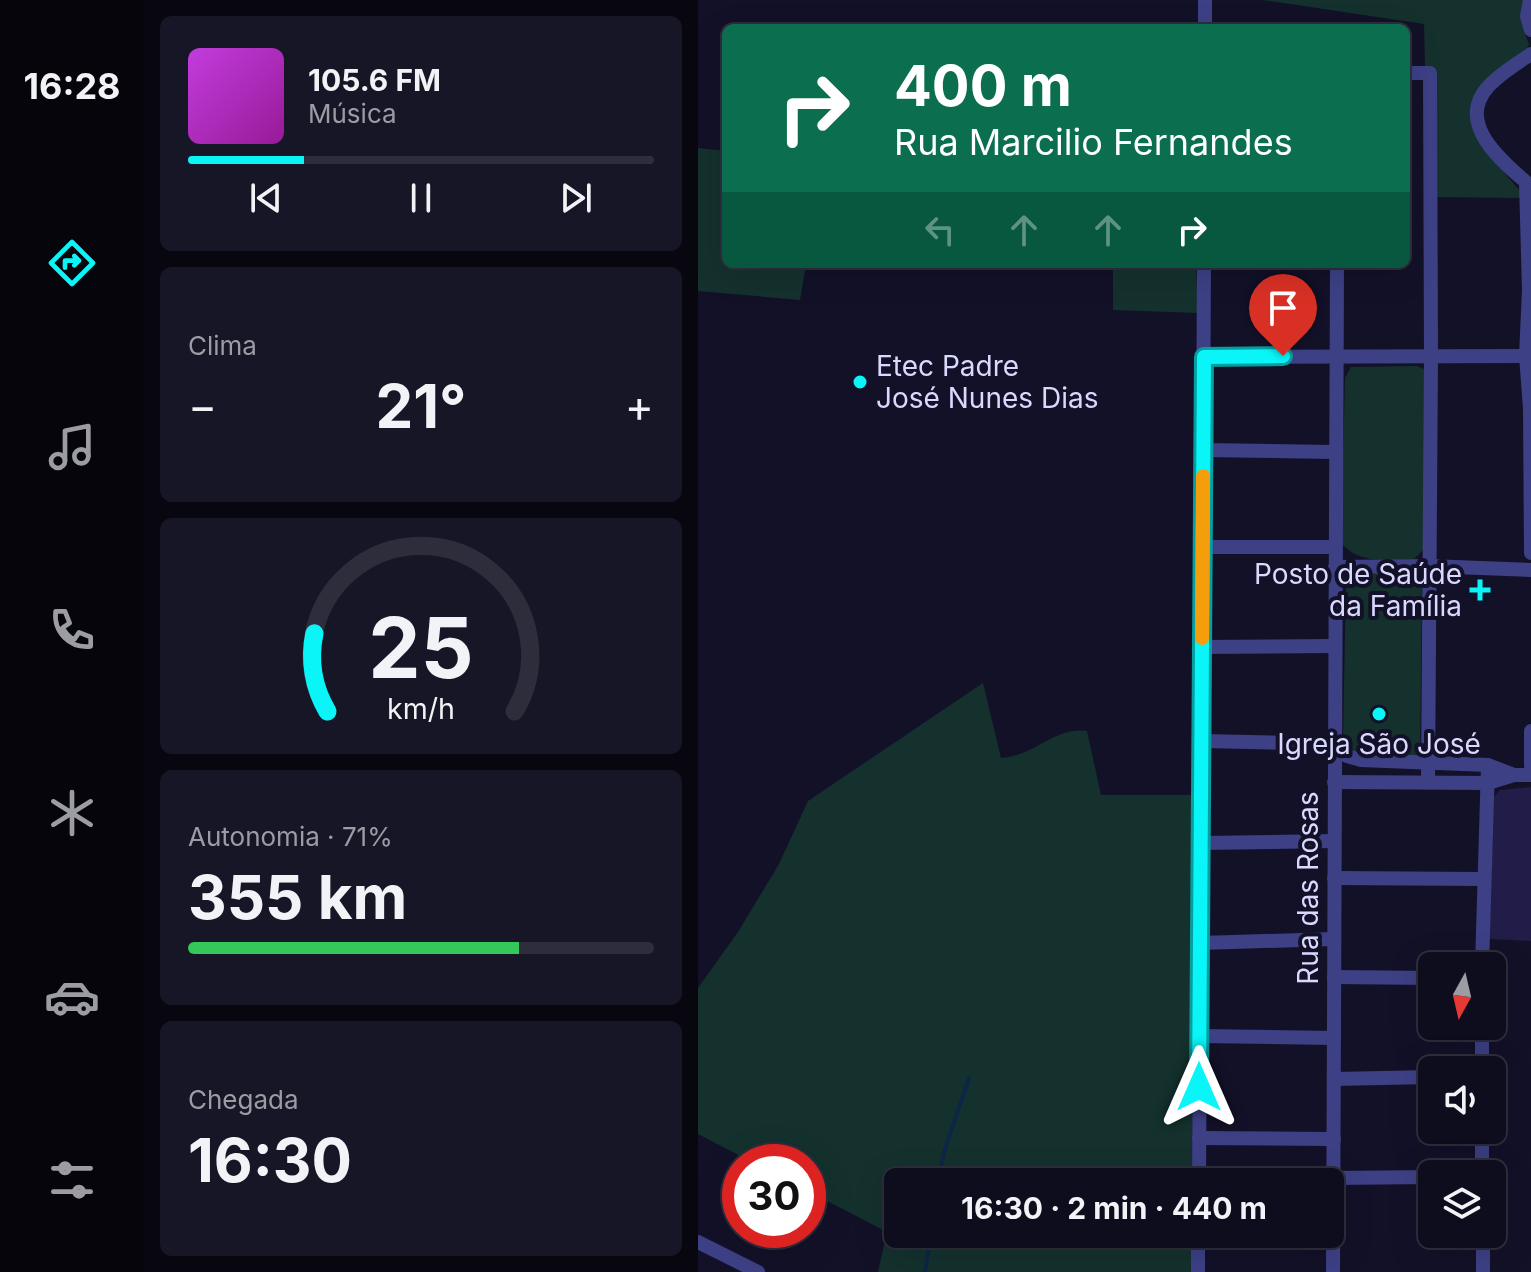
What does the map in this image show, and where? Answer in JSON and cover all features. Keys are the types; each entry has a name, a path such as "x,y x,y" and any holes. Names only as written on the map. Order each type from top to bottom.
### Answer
{"street":[{"path":"1205,0 1205,24"},
{"path":"1530,0 1527,16 1531,30"},
{"path":"1531,54 1492,82 1476,107 1477,126 1501,162 1529,180 1530,289 1526,356 1531,408 1531,553"},
{"path":"1410,73 1430,73 1428,782"},
{"path":"1199,1168 1204,268"},
{"name":"Rua das Rosas","path":"1333,1168 1337,268"},
{"path":"1204,357 1526,356"},
{"path":"1203,450 1335,452"},
{"path":"1203,547 1335,547"},
{"path":"1335,567 1429,566 1531,570"},
{"path":"1202,647 1334,646"},
{"path":"1531,731 1531,766"},
{"path":"1202,741 1334,744 1347,756 1361,760 1488,765 1514,775"},
{"path":"1482,952 1488,765"},
{"path":"1334,782 1488,783 1514,775 1531,775"},
{"path":"1201,843 1334,841"},
{"path":"1334,878 1483,879"},
{"path":"1200,943 1333,939"},
{"path":"1334,977 1418,978"},
{"path":"1200,1036 1334,1038"},
{"path":"1334,1079 1418,1077"},
{"path":"1199,1138 1334,1139"},
{"path":"1344,1178 1418,1177"},
{"path":"698,1242 758,1272"},
{"path":"1198,1248 1198,1272"},
{"name":"Rua das Rosas","path":"1333,1248 1333,1272"},
{"path":"1483,1248 1483,1272"}],"green space":[{"path":"1263,0 1525,0 1527,49 1473,106 1498,165 1520,191 1520,198 1437,197 1424,24"},
{"path":"698,148 722,151 722,268 805,268 800,300 698,291"},
{"path":"1113,268 1196,268 1198,313 1113,310"},
{"path":"1417,366 1424,369 1424,549 1414,559 1366,558 1341,543 1345,378 1351,367"},
{"path":"1358,573 1412,573 1422,584 1420,757 1414,765 1350,751 1343,739 1346,582"},
{"path":"983,683 1001,758 1024,752 1065,733 1087,731 1101,795 1193,795 1192,1168 884,1168 884,1230 826,1200 826,1144 722,1144 722,1146 698,1134 698,988 738,932 779,864 808,801"},
{"path":"884,1245 884,1248 1191,1248 1191,1272 878,1272"}],"building":[{"path":"1531,787 1531,941 1489,939 1494,797 1500,790"}],"waterway":[{"path":"941,1168 969,1078"},
{"path":"925,1272 929,1248"}],"slow traffic":[{"path":"1202,638 1203,476"}],"place":[{"name":"Etec Padre José Nunes Dias","path":"860,382"},
{"name":"Posto de Saúde da Família","path":"1480,590"},
{"name":"Igreja São José","path":"1379,714"}],"route":[{"path":"1199,1087 1204,357 1283,356"}]}
